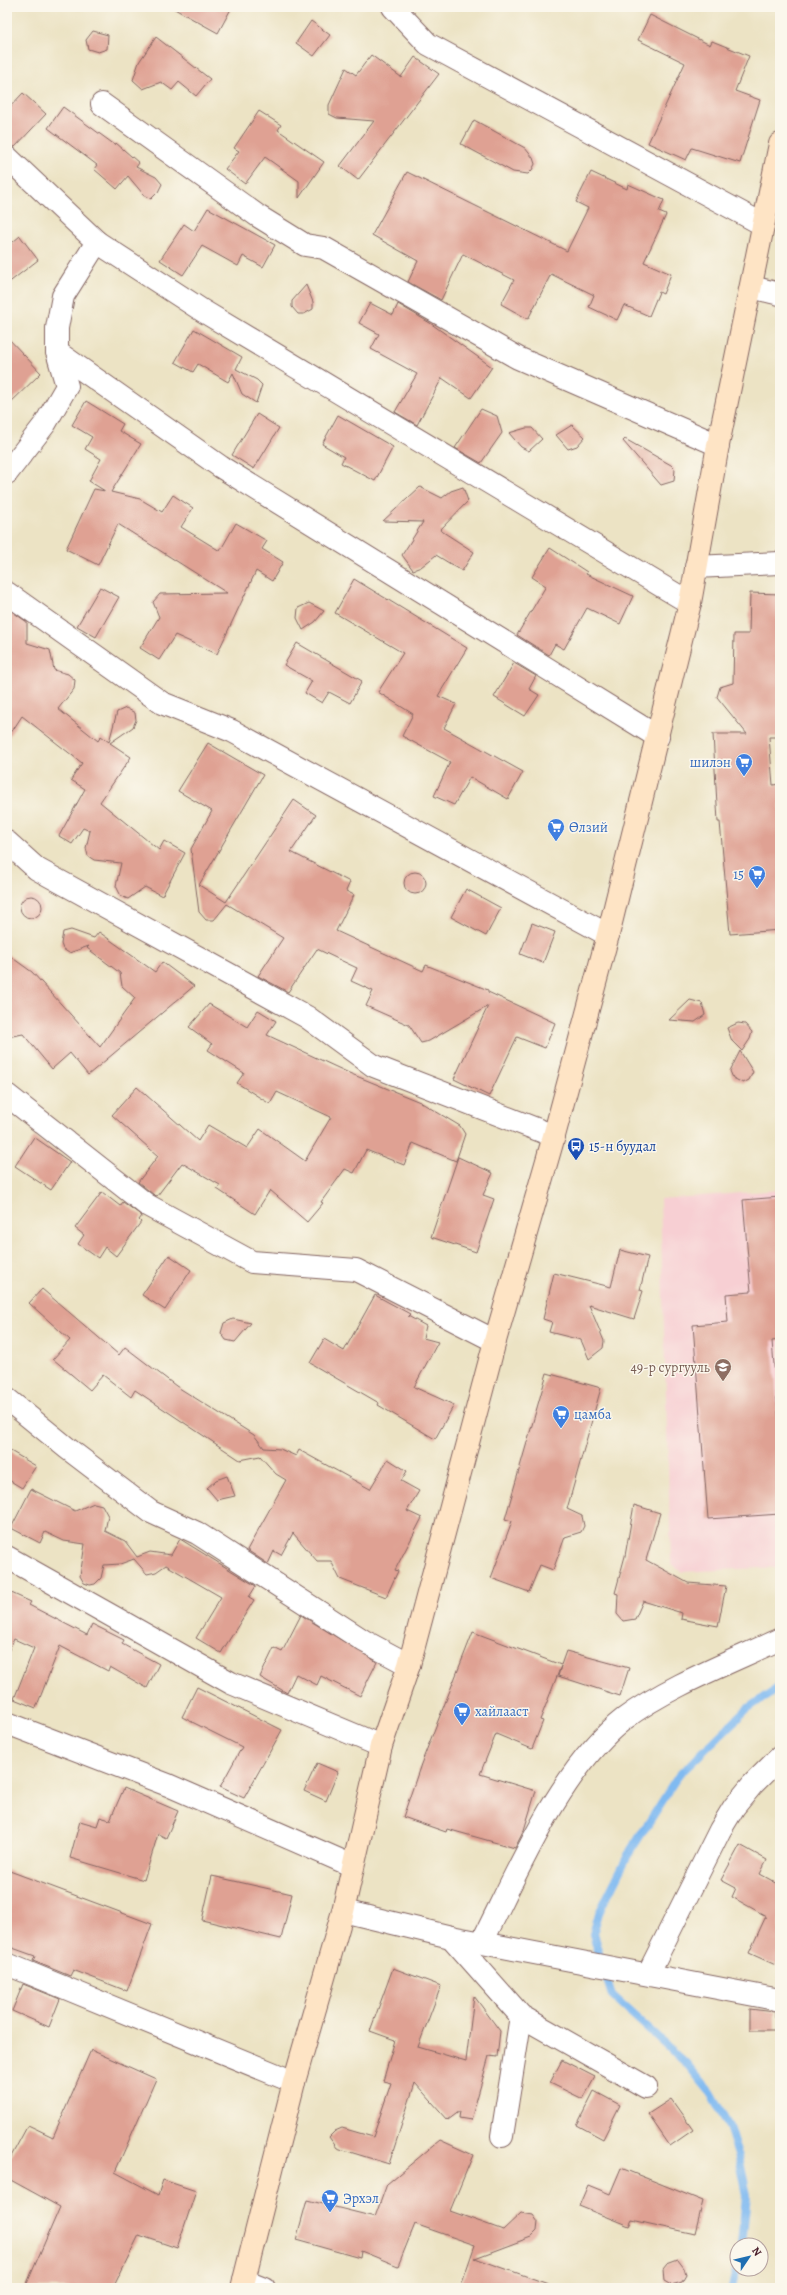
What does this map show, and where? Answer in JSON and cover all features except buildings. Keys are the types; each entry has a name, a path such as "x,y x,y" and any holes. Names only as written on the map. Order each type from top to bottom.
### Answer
{"main road":[{"path":"250,2285 294,2082 343,1911 381,1746 409,1665 495,1341 554,1136 608,935 658,737 690,603 718,445 751,287 762,224 780,144"}],"street":[{"path":"393,7 428,44 762,224"},
{"path":"102,104 258,216 305,245 324,248 518,358 718,445"},
{"path":"7,156 97,242 202,311 690,603"},
{"path":"7,473 45,424 67,386 57,352 57,328 63,296 97,242"},
{"path":"751,287 780,294"},
{"path":"57,352 220,467 658,737"},
{"path":"696,567 780,563"},
{"path":"7,593 162,703 232,731 608,935"},
{"path":"7,842 37,869 307,1017 374,1066 554,1136"},
{"path":"7,1095 147,1205 252,1262 356,1270 495,1341"},
{"path":"7,1399 67,1448 151,1512 198,1533 364,1641 409,1665"},
{"path":"7,1557 231,1683 381,1746"},
{"path":"482,1942 547,1815 568,1781 603,1738 624,1719 656,1698 780,1639"},
{"path":"7,1723 168,1785 353,1866"},
{"path":"648,1974 720,1830 734,1807 752,1785 780,1757"},
{"path":"343,1911 451,1937 780,2000"},
{"path":"451,1937 521,2016 646,2087"},
{"path":"7,1964 294,2082"},
{"path":"502,2136 521,2016"}],"shaded area":[{"name":"49-р сургууль","path":"780,1190 780,1567 681,1572 671,1564 660,1199"}],"waterway":[{"path":"743,2237 747,2195 739,2157 728,2124 710,2092 686,2063 612,1996 593,1934 599,1913 628,1855 679,1775 747,1709 780,1686"},
{"path":"732,2288 734,2277"}],"place":[{"name":"шилэн","path":"744,777"},
{"name":"Өлзий","path":"556,842"},
{"name":"15","path":"757,889"},
{"name":"15-н буудал","path":"576,1161"},
{"name":"49-р сургууль","path":"723,1382"},
{"name":"цамба","path":"561,1429"},
{"name":"хайлааст","path":"462,1726"},
{"name":"Эрхэл","path":"330,2213"}]}
